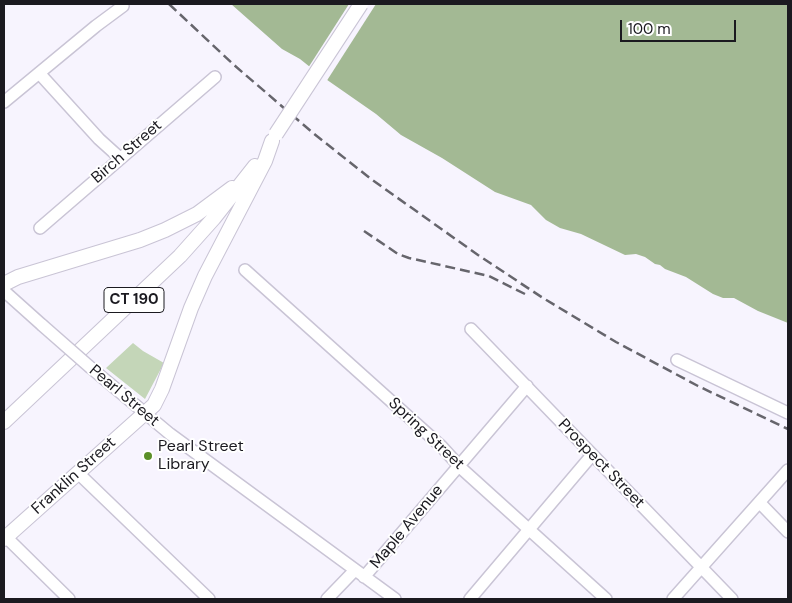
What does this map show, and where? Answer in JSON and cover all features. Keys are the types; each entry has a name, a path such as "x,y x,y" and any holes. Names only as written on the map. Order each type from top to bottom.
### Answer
{"main road":[{"name":"CT 190","path":"7,417 162,274 208,225 245,180 361,4"},
{"name":"Franklin Street","path":"5,538 154,405 160,396 198,291 217,250 265,161 274,138"},
{"path":"4,284 18,276 140,240 165,230 197,214 245,180"}],"street":[{"path":"4,102 123,6"},
{"path":"39,73 99,139 120,158"},
{"name":"Birch Street","path":"40,228 214,77"},
{"name":"Spring Street","path":"245,270 434,440 606,599"},
{"name":"Pearl Street","path":"4,291 144,414 395,599"},
{"name":"Prospect Street","path":"471,329 732,599"},
{"path":"677,360 788,413"},
{"name":"Maple Avenue","path":"364,577 527,386"},
{"path":"470,599 592,455"},
{"path":"673,599 788,470"},
{"path":"78,473 209,599"},
{"path":"760,502 788,532"},
{"path":"5,538 70,599"},
{"path":"328,599 354,570"}],"shaded area":[{"path":"231,4 788,4 788,323 758,311 734,298 723,298 713,294 686,277 665,269 645,257 636,254 625,255 581,234 560,228 546,220 531,205 495,192 442,158 401,135 376,114 300,59 282,49"},
{"path":"133,343 164,363 145,399 106,368"}],"pier":[{"path":"349,4 376,4 326,82 308,68"}],"railway":[{"path":"169,4 234,65 313,133 371,179 478,255 543,298 616,342 698,386 788,429"},
{"path":"364,231 398,254 489,276 525,294"}],"place":[{"name":"Pearl Street Library","path":"148,456"}]}
